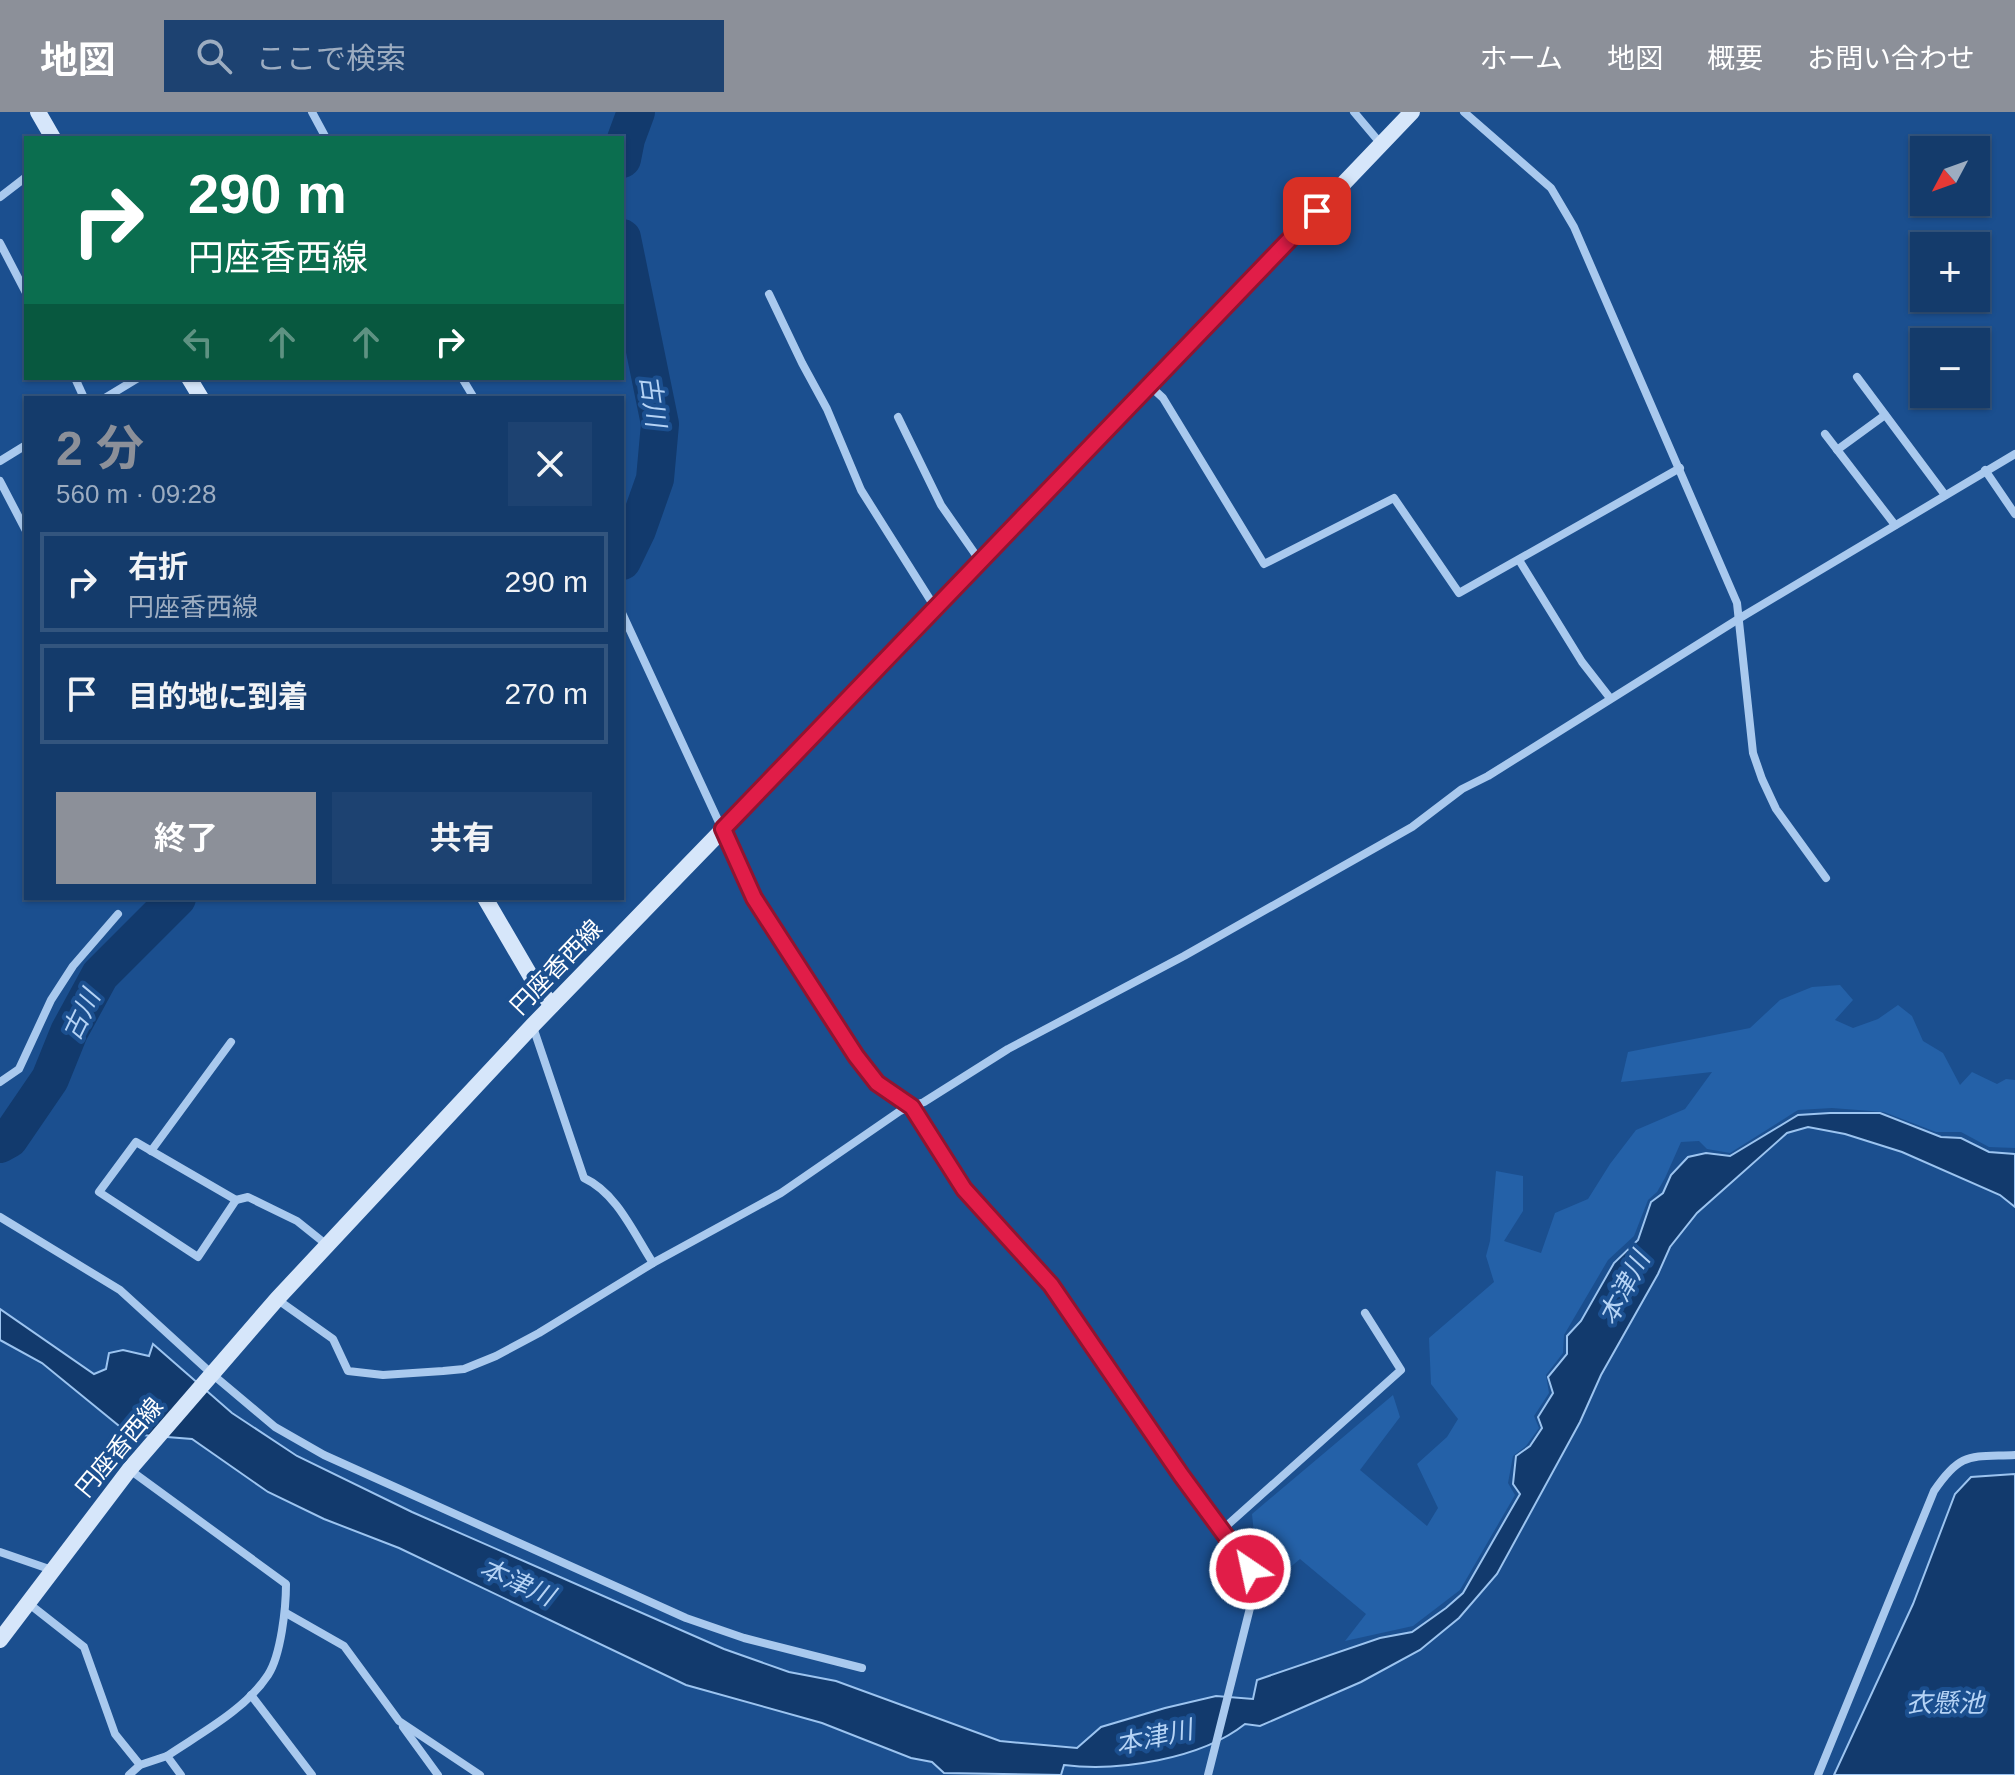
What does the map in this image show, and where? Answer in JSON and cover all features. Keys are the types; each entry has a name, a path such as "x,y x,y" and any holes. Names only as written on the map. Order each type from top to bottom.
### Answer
{"main road":[{"path":"38,112 52,136"},
{"name":"円座香西線","path":"0,1640 129,1470 277,1299 552,1005 1412,112"},
{"path":"486,900 537,987 552,1005"}],"street":[{"path":"312,112 325,136"},
{"path":"1354,112 1381,144"},
{"path":"1464,112 1551,188 1566,214 1737,603 1753,753 1762,779 1776,809 1826,878"},
{"path":"0,197 24,179"},
{"path":"0,243 24,289"},
{"path":"769,294 827,409 861,490 936,609"},
{"path":"1857,377 1945,495"},
{"path":"108,396 135,380"},
{"path":"1150,386 1163,398 1264,564 1394,498 1459,593 1680,468"},
{"path":"1837,450 1885,415"},
{"path":"898,417 941,505 980,561"},
{"path":"1825,434 1895,525"},
{"path":"0,461 24,446"},
{"path":"277,1299 333,1339 348,1371 383,1375 464,1369 496,1356 653,1263 781,1193 900,1111 1412,827 1462,789 2015,454"},
{"path":"1985,470 2015,514"},
{"path":"0,481 24,527"},
{"path":"1519,560 1582,662 1610,698"},
{"path":"624,617 754,898 856,1056 877,1083 912,1107 964,1189 1051,1285 1181,1475 1250,1569 1252,1600 1208,1775"},
{"path":"0,1082 19,1069 51,1000 73,966 118,914"},
{"path":"533,1025 584,1178 596,1183 613,1200 653,1263"},
{"path":"151,1151 231,1042"},
{"path":"236,1200 136,1142 99,1192 198,1257 236,1200 248,1197 297,1221 328,1245"},
{"path":"0,1217 120,1290 275,1427 324,1455 686,1618 744,1638 862,1668"},
{"path":"1223,1529 1401,1370 1365,1313"},
{"path":"1818,1775 1934,1491 1951,1466 1972,1457 2015,1455"},
{"path":"129,1470 286,1584 286,1613 270,1673 251,1695 167,1756 140,1765 129,1775"},
{"path":"0,1552 52,1570"},
{"path":"28,1603 84,1647 115,1734 140,1765"},
{"path":"286,1613 344,1646 438,1775"},
{"path":"251,1695 312,1775"},
{"path":"399,1721 480,1775"},
{"path":"167,1756 181,1775"}],"shaded area":[{"path":"1840,985 1853,1000 1835,1020 1853,1028 1878,1019 1898,1005 1912,1016 1923,1041 1943,1053 1960,1085 1972,1072 1997,1084 2006,1079 2015,1080 2015,1148 1989,1147 1961,1132 1936,1132 1884,1112 1832,1108 1798,1110 1730,1153 1707,1149 1699,1141 1681,1142 1665,1178 1648,1200 1634,1236 1608,1260 1564,1335 1563,1353 1546,1375 1549,1393 1534,1416 1539,1428 1526,1446 1513,1456 1508,1483 1515,1495 1460,1590 1413,1626 1345,1641 1366,1614 1300,1559 1275,1580 1259,1582 1252,1514 1393,1395 1400,1417 1360,1470 1427,1526 1438,1508 1417,1464 1447,1437 1458,1419 1431,1384 1429,1338 1494,1282 1486,1256 1496,1171 1523,1176 1523,1211 1504,1241 1541,1253 1555,1213 1588,1199 1636,1130 1685,1109 1712,1072 1621,1082 1628,1052 1750,1028 1780,1000 1812,987"}],"water":[{"name":"本津川","path":"1880,1113 1941,1137 1961,1138 1989,1152 2015,1154 2015,1207 2000,1195 1902,1152 1845,1134 1808,1127 1787,1133 1697,1213 1670,1247 1497,1574 1459,1618 1420,1650 1361,1682 1260,1726 1245,1724 1206,1746 1158,1760 1109,1766 1064,1765 1061,1775 944,1773 932,1762 911,1758 822,1723 686,1685 399,1548 324,1519 268,1492 192,1439 129,1434 42,1363 0,1340 0,1309 94,1374 106,1369 109,1353 123,1350 149,1356 153,1344 232,1413 297,1456 412,1512 724,1649 789,1672 836,1681 1000,1741 1077,1748 1101,1727 1165,1708 1216,1696 1253,1699 1257,1680 1380,1638 1412,1632 1446,1608 1463,1593 1520,1494 1513,1484 1516,1456 1530,1446 1542,1428 1538,1417 1553,1393 1548,1377 1567,1354 1567,1336 1581,1321 1614,1263 1638,1240 1651,1202 1663,1193 1671,1175 1688,1157 1706,1153 1730,1156 1798,1115"},
{"name":"衣懸池","path":"2015,1474 2015,1775 1834,1775 1913,1604 1955,1494 1971,1477"}],"waterway":[{"name":"古川","path":"624,149 636,112"},
{"name":"古川","path":"624,248 660,424 655,479 624,557"},
{"name":"古川","path":"0,1144 9,1139 50,1079 69,1032 100,975 175,900"}],"route":[{"path":"1250,1569 1181,1475 1051,1285 964,1189 912,1107 877,1083 856,1056 754,898 723,829 1317,211"}]}
